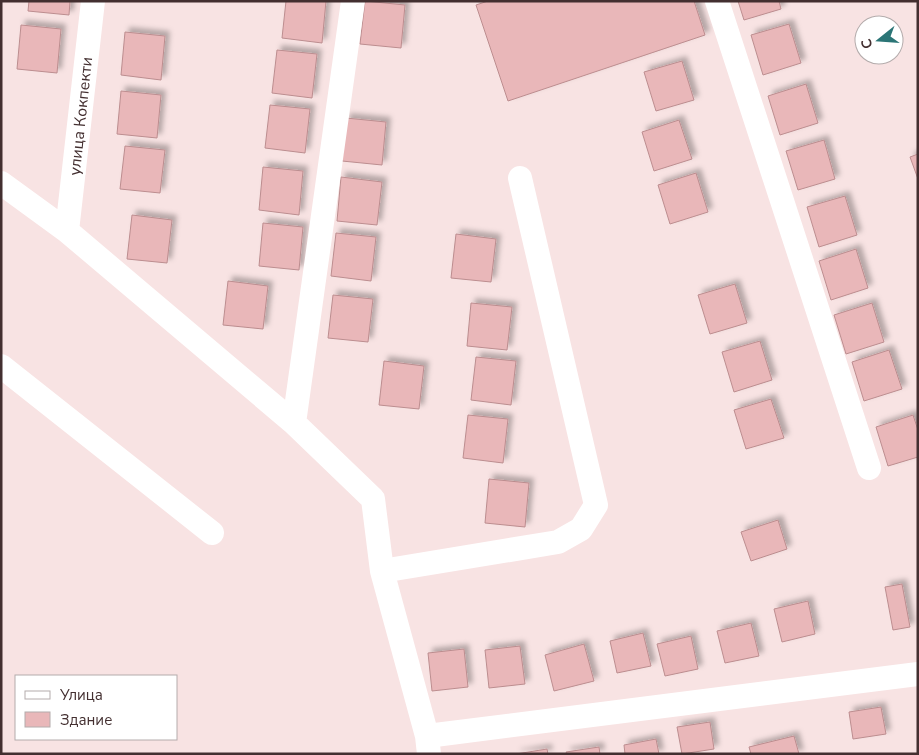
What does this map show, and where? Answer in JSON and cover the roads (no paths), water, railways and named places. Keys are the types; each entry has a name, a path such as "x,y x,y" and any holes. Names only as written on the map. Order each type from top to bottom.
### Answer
{"street":[{"name":"улица Кокпекти","path":"67,231 93,1"},
{"path":"294,423 353,1"},
{"path":"717,1 869,468"},
{"path":"382,571 558,542 581,529 596,505 520,178"},
{"path":"1,183 67,231 294,423 373,498 382,571 428,745 918,674"},
{"path":"1,366 212,533"}]}
